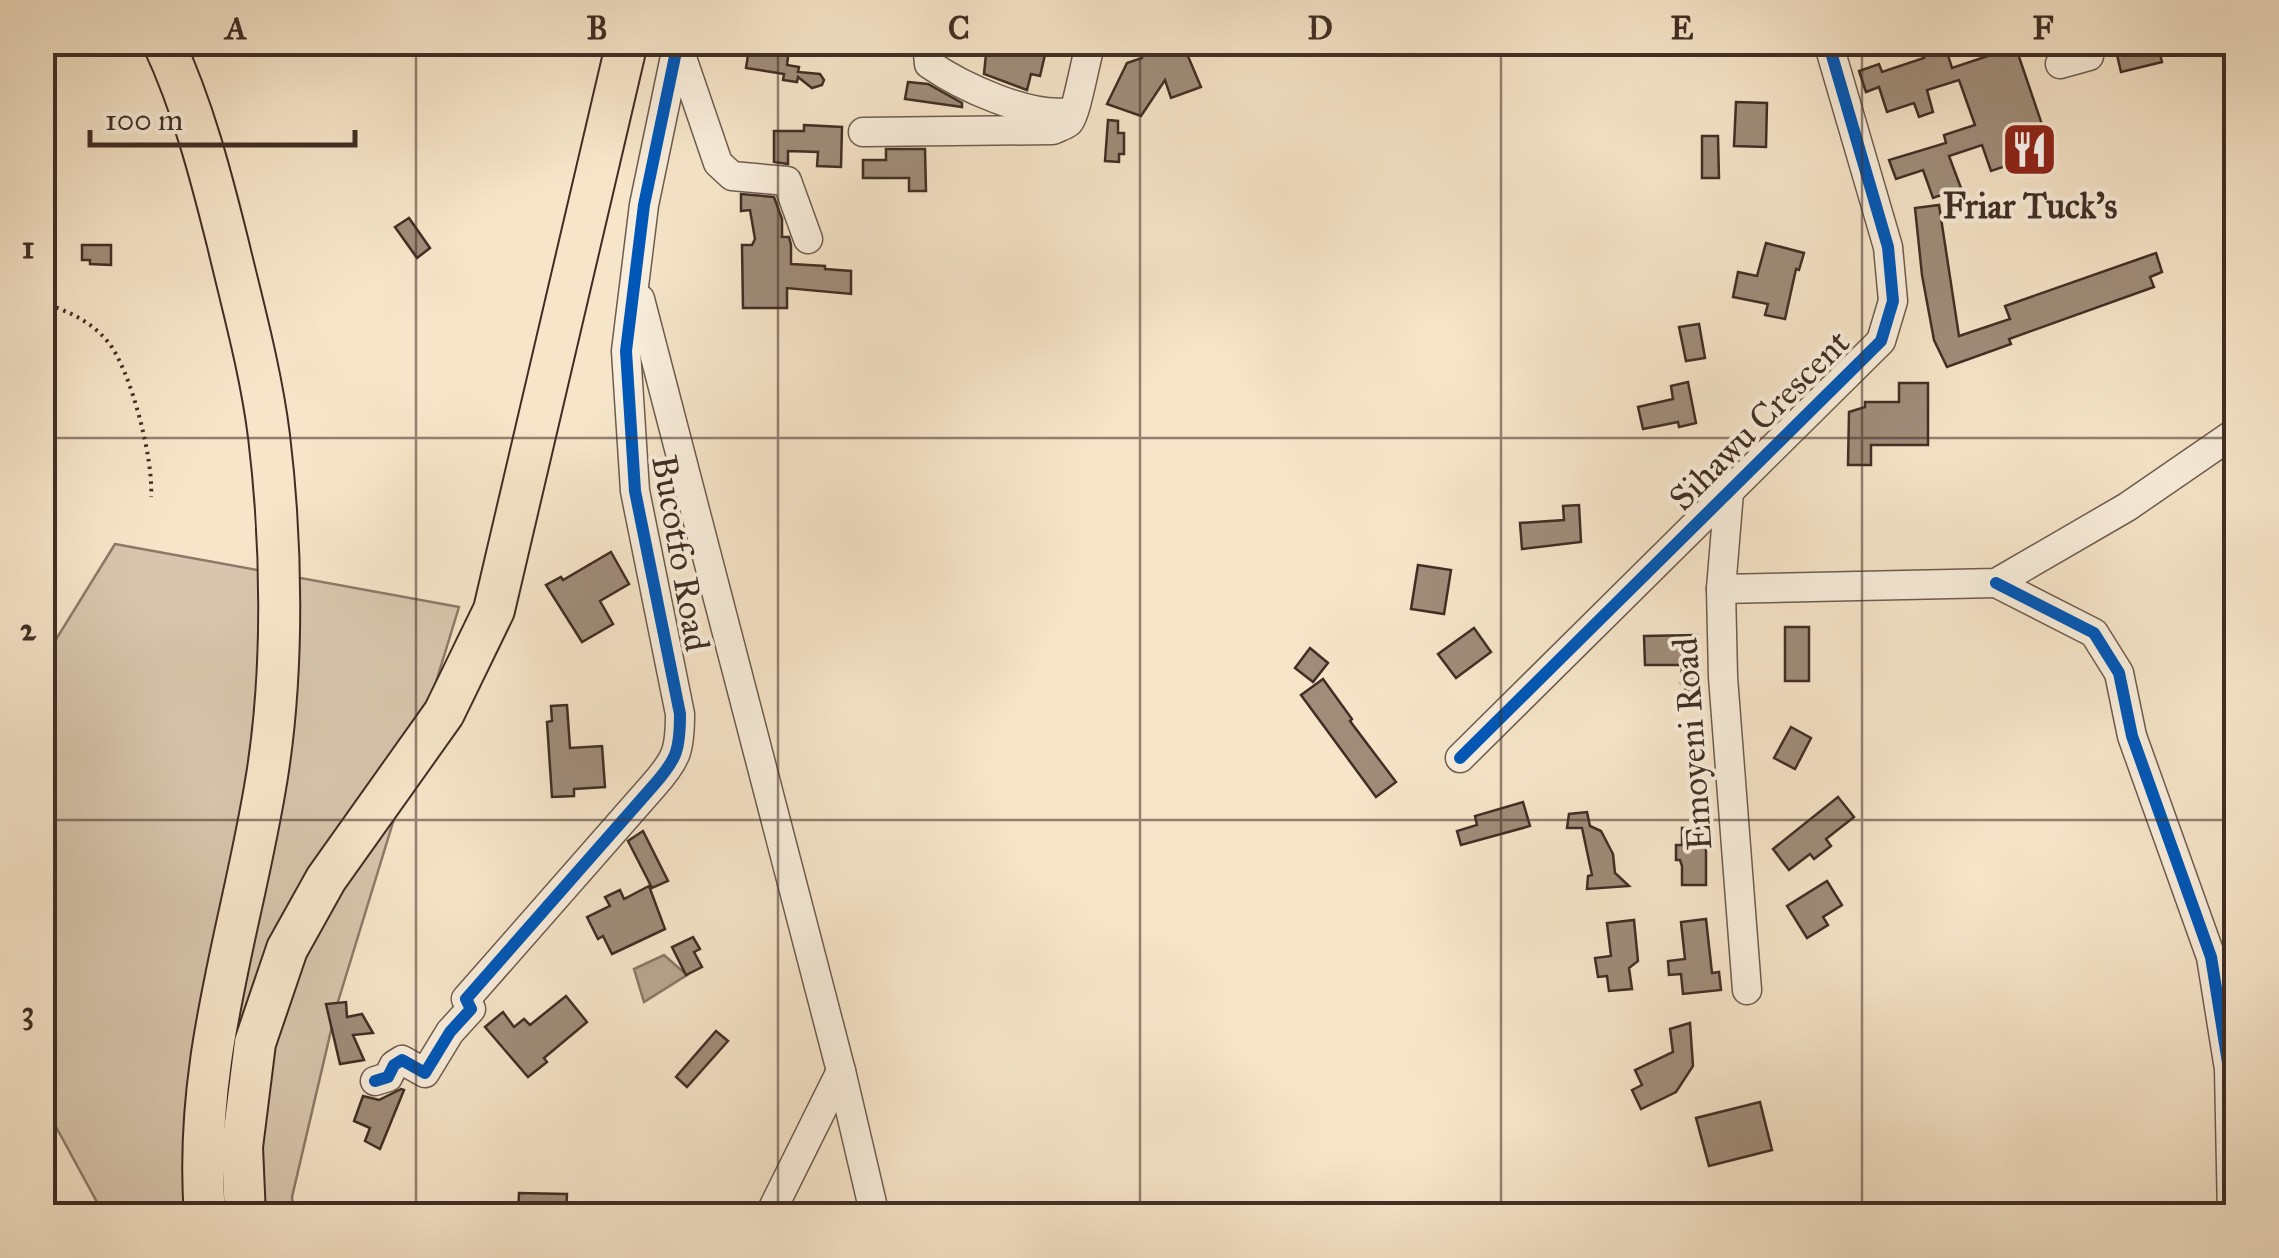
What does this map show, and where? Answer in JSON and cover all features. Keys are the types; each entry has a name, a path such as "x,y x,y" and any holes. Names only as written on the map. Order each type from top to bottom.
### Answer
{"highway":[{"path":"163,42 212,178 241,297 268,435 277,562 276,669 268,774 228,955 206,1080 201,1164 205,1216"},
{"path":"189,42 226,140 261,268 289,408 300,532 302,660 292,784 236,1050 228,1156 231,1216"},
{"path":"245,1216 242,1146 255,1043 287,949 326,880 444,713 494,610 627,42"}],"street":[{"path":"926,42 930,64 952,81 1049,115 1076,112"},
{"name":"Sihawu Crescent","path":"1460,758 1881,340 1893,302 1888,247 1828,42"},
{"path":"2060,64 2089,56 2085,42"},
{"path":"677,43 718,163 732,176 787,181 808,239"},
{"name":"Bucotfo Road","path":"375,1081 388,1076 402,1060 424,1073 471,1008 466,999 672,764 680,747 680,714 635,491 626,351 644,206 677,43"},
{"path":"862,132 1054,130 1070,122 1076,112 1079,82 1096,44"},
{"path":"636,283 841,1071 875,1216"},
{"path":"1996,583 2126,508 2236,432"},
{"name":"Emoyeni Road","path":"1729,492 1721,588 1723,677 1747,990"},
{"path":"1721,588 1996,583 2094,633 2120,673 2132,736 2211,957 2229,1069 2232,1216"},
{"path":"769,1216 841,1071"}],"path":[{"path":"42,303 78,318 110,345 140,419 153,476 151,497"}],"shaded area":[{"path":"115,544 459,607 337,1005 292,1197 294,1215 104,1215 43,1103 42,662"},
{"path":"664,955 687,975 644,1002 634,969"}],"building":[{"path":"750,42 790,42 787,65 799,67 798,72 820,74 822,85 812,88 798,77 797,82 783,80 784,74 746,68"},
{"path":"1011,42 1048,42 1040,76 1031,74 1027,90 984,74 987,44 1010,50"},
{"path":"1137,42 1182,42 1201,87 1171,98 1165,80 1141,116 1107,104 1127,63 1142,58"},
{"path":"1919,42 1944,42 1952,68 1991,55 1987,42 2014,42 2051,151 1991,171 1982,145 1949,156 1961,188 1933,198 1923,170 1896,179 1889,160 1946,143 1944,135 1975,125 1959,80 1927,90 1933,112 1919,117 1914,103 1887,112 1879,87 1866,92 1859,71 1879,64 1882,72 1924,58"},
{"path":"2114,42 2188,45 2160,54 2162,62 2121,72"},
{"path":"908,82 928,84 962,103 962,107 905,99"},
{"path":"1736,102 1767,103 1766,147 1734,146"},
{"path":"1108,120 1118,121 1118,133 1124,133 1124,154 1119,154 1119,162 1105,161"},
{"path":"804,125 842,127 841,167 817,166 818,152 788,151 788,164 774,162 774,131 804,131"},
{"path":"1702,136 1718,136 1719,178 1702,178"},
{"path":"886,149 925,149 926,191 909,191 909,178 863,178 863,160 886,160"},
{"path":"741,194 774,197 782,219 782,237 789,237 791,264 851,271 851,294 787,288 787,308 743,308 742,245 752,245 755,239 750,210 741,211"},
{"path":"1939,205 1959,336 2010,319 2005,306 2156,253 2162,272 2150,277 2154,287 2009,339 2011,344 1947,367 1934,340 1915,208"},
{"path":"409,218 430,248 417,258 395,227"},
{"path":"1766,243 1804,253 1799,270 1796,269 1785,319 1765,315 1768,304 1733,297 1738,272 1757,276"},
{"path":"82,245 111,245 111,265 82,260"},
{"path":"1699,324 1705,358 1686,361 1679,327"},
{"path":"1688,382 1696,423 1679,427 1678,422 1643,429 1638,407 1673,399 1671,386"},
{"path":"1899,383 1928,383 1928,445 1871,445 1871,465 1848,465 1849,412 1865,407 1865,402 1899,402"},
{"path":"1579,505 1581,542 1522,549 1520,523 1564,520 1563,506"},
{"path":"611,552 629,584 600,601 613,624 582,642 546,585 561,577 563,580"},
{"path":"1418,565 1451,570 1444,614 1411,609"},
{"path":"1785,627 1809,627 1809,681 1785,681"},
{"path":"1474,628 1491,652 1456,678 1438,654"},
{"path":"1697,635 1699,693 1685,693 1682,665 1645,665 1644,636"},
{"path":"1310,648 1328,663 1313,682 1295,668"},
{"path":"1323,679 1396,782 1376,797 1301,695"},
{"path":"567,705 570,748 602,746 605,787 574,789 574,796 552,797 547,722 552,721 551,706"},
{"path":"1791,727 1811,738 1795,769 1774,758"},
{"path":"1838,797 1854,817 1826,839 1831,846 1814,859 1810,854 1789,870 1773,849"},
{"path":"1523,802 1530,826 1461,845 1457,831 1477,825 1475,816"},
{"path":"1587,812 1590,826 1601,831 1613,854 1615,873 1629,886 1587,889 1588,876 1592,875 1582,828 1567,828 1569,814"},
{"path":"1682,828 1706,828 1706,885 1682,885 1676,845 1682,845"},
{"path":"643,831 668,881 652,888 628,841"},
{"path":"1827,881 1842,905 1823,917 1828,925 1807,938 1787,906"},
{"path":"649,886 665,929 612,954 603,936 598,939 587,917 610,906 605,897 620,890 624,899"},
{"path":"1706,919 1712,973 1719,972 1721,990 1683,994 1681,974 1669,975 1668,961 1685,959 1681,922"},
{"path":"1634,920 1638,961 1629,968 1632,989 1609,991 1607,976 1598,977 1595,958 1611,956 1607,923"},
{"path":"693,937 700,949 694,952 702,967 686,975 672,947"},
{"path":"566,996 587,1022 528,1077 485,1027 503,1012 514,1027 524,1019 530,1025"},
{"path":"346,1002 347,1017 362,1014 373,1033 353,1035 364,1060 340,1064 326,1004"},
{"path":"1690,1023 1693,1066 1676,1092 1641,1109 1632,1090 1642,1085 1635,1070 1673,1052 1670,1029"},
{"path":"716,1031 728,1041 687,1087 676,1077"},
{"path":"404,1090 380,1149 365,1141 370,1128 354,1121 363,1096 379,1100"},
{"path":"1760,1102 1772,1150 1709,1166 1696,1118"},
{"path":"519,1193 567,1194 566,1216 518,1216"}],"cycle path":[{"path":"375,1081 388,1077 402,1060 425,1073 450,1032 471,1009 466,999 661,777 676,753 680,714 635,491 626,351 644,205 678,42"},
{"path":"1460,758 1881,341 1893,301 1888,247 1828,42"},
{"path":"1996,583 2094,633 2119,673 2132,736 2211,957 2229,1069 2232,1216"}],"place":[{"name":"Friar Tuck's","path":"2030,150"}]}
